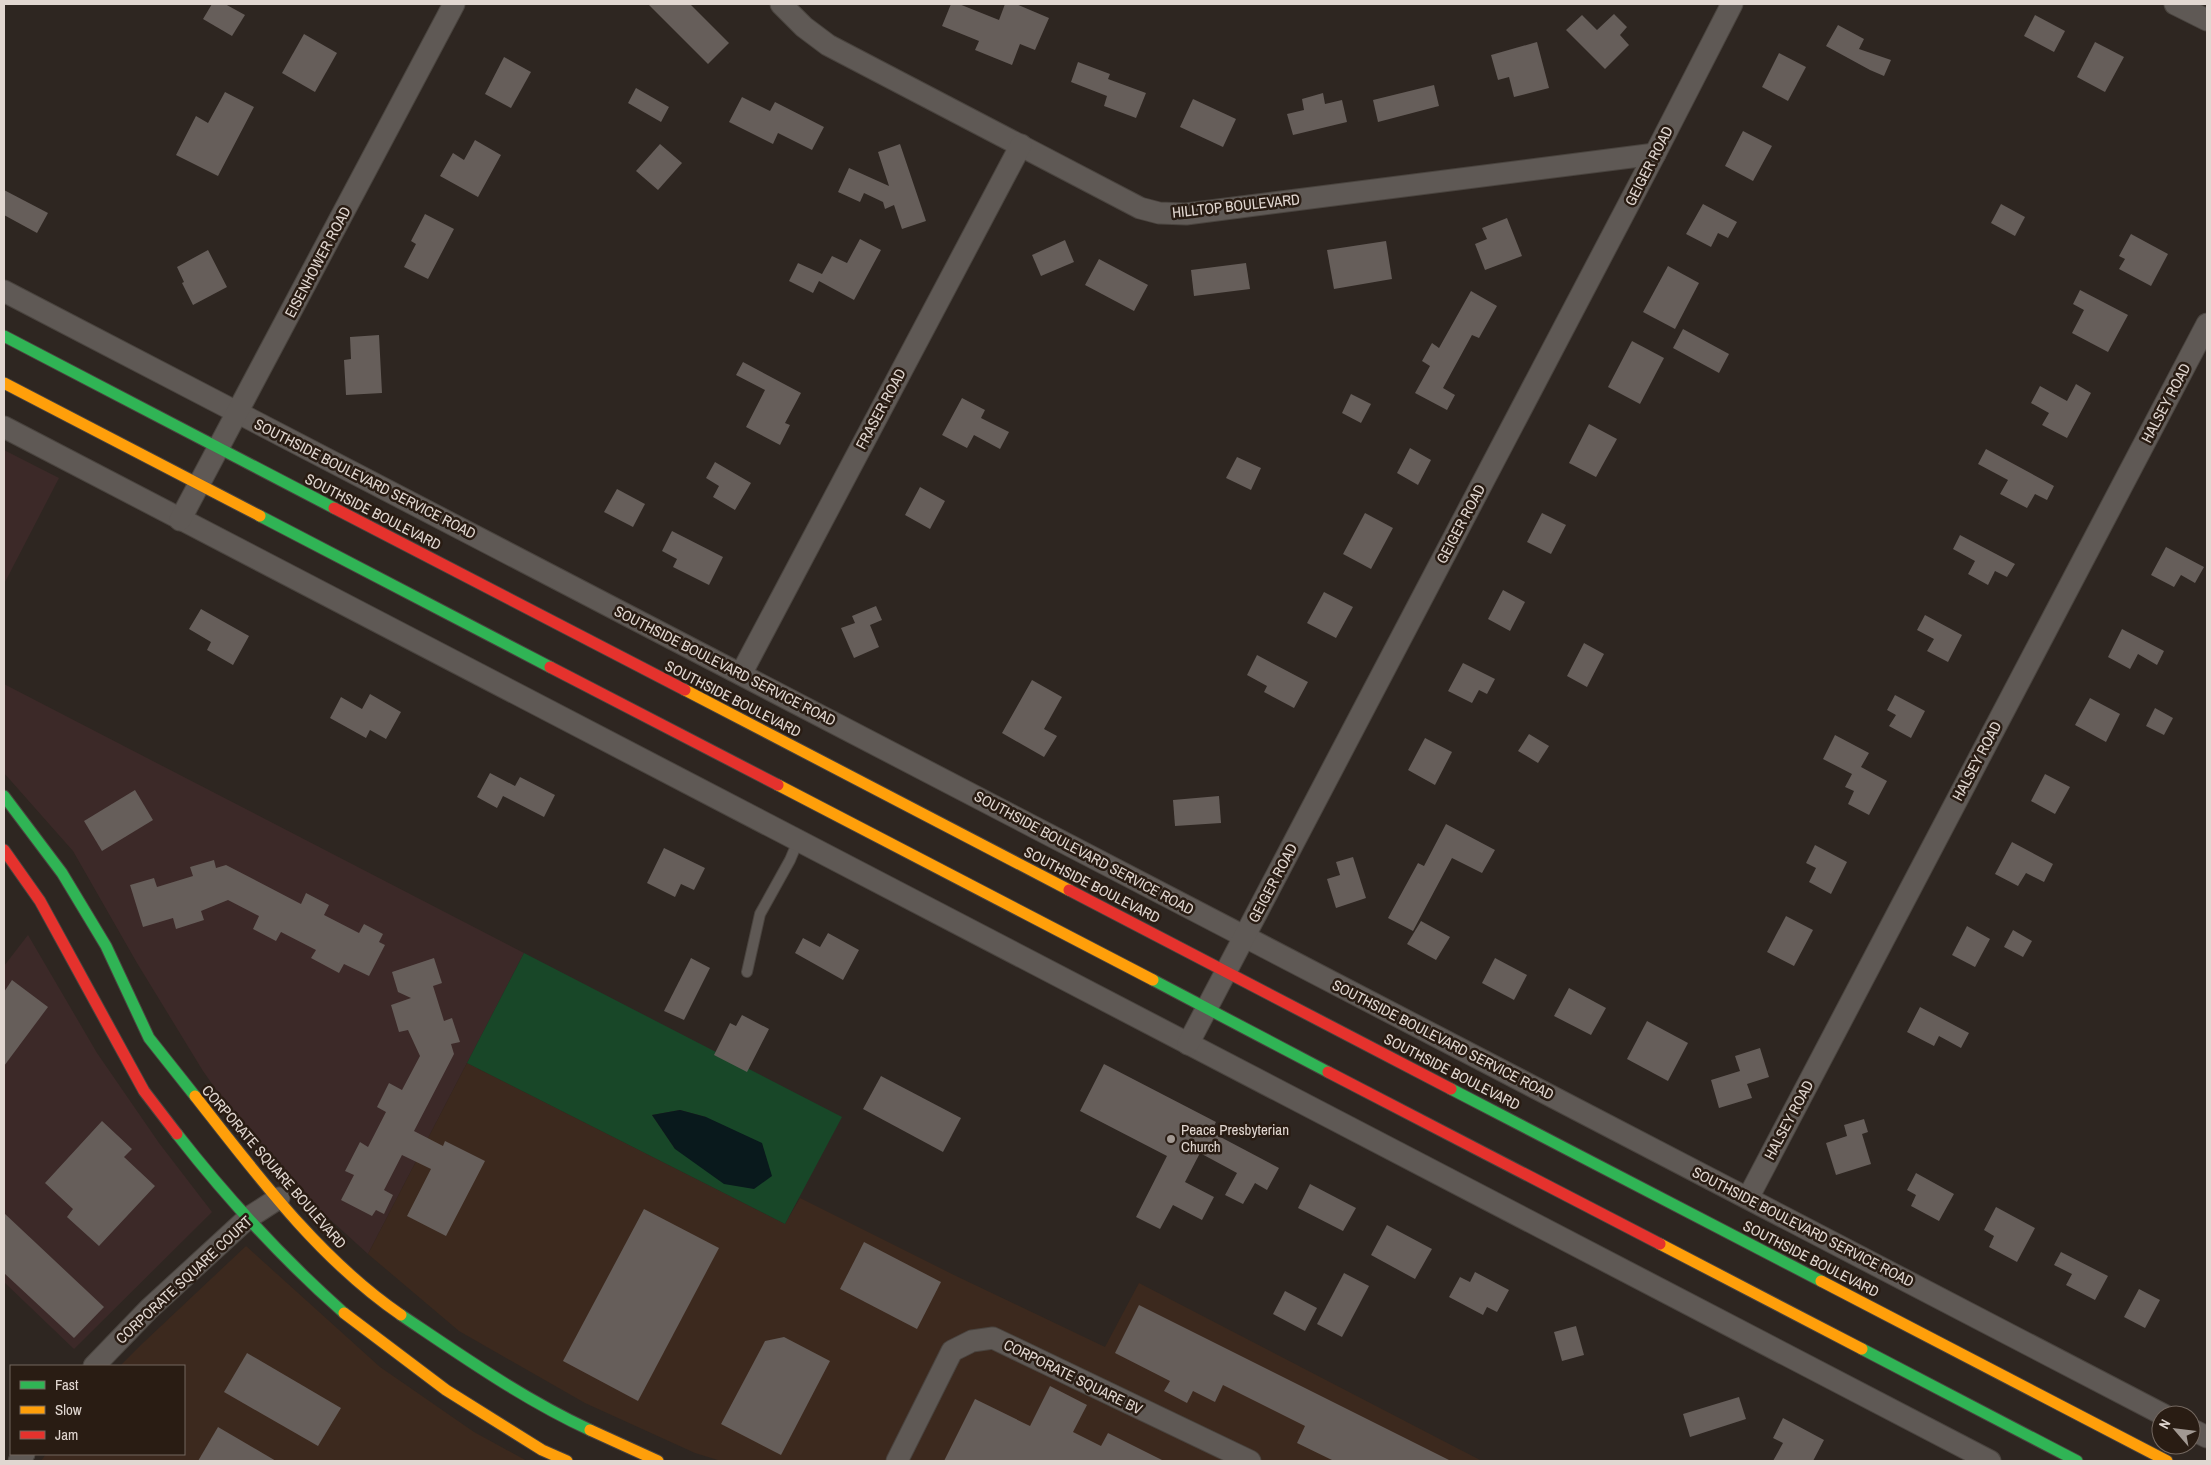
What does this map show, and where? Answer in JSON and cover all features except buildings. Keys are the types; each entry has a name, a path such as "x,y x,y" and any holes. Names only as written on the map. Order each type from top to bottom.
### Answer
{"main road":[{"name":"SOUTHSIDE BOULEVARD","path":"4,336 2167,1461"},
{"path":"4,383 2077,1461"},
{"name":"CORPORATE SQUARE BOULEVARD","path":"4,796 44,854 62,874 106,946 149,1038 208,1116 312,1239 370,1294 465,1364 558,1415 658,1461"},
{"path":"4,850 26,870 40,901 144,1091 197,1160 248,1218 306,1279 346,1314 448,1387 542,1450 567,1461"}],"street":[{"name":"EISENHOWER ROAD","path":"180,520 454,4"},
{"name":"HILLTOP BOULEVARD","path":"781,4 804,27 828,45 1140,208 1159,213 1186,214 1655,154"},
{"name":"GEIGER ROAD","path":"1188,1044 1732,4"},
{"path":"2176,4 2207,20"},
{"name":"FRASER ROAD","path":"740,674 1021,145"},
{"name":"SOUTHSIDE BOULEVARD SERVICE ROAD","path":"4,291 2151,1408"},
{"name":"HALSEY ROAD","path":"1748,1198 2207,324"},
{"path":"4,428 1986,1460"},
{"name":"CORPORATE SQUARE COURT","path":"95,1365 149,1310 248,1218 279,1198"},
{"name":"CORPORATE SQUARE BV","path":"897,1461 952,1350 972,1341 993,1338 1250,1461"}],"lane":[{"path":"747,972 760,914 790,860 798,841"}],"shaded area":[{"path":"4,450 59,478 4,584"},
{"path":"4,684 524,953 368,1254 267,1162 203,1071 137,963 73,851 4,773"},
{"path":"28,935 97,1053 159,1143 212,1212 74,1349 4,1282 4,966"},
{"path":"467,1063 785,1224 800,1198 954,1275 1105,1347 1139,1283 1482,1461 721,1461 695,1453 585,1403 459,1331 368,1254"},
{"path":"680,1110 706,1117 762,1143 772,1176 754,1189 724,1184 675,1149 652,1115"},
{"path":"246,1246 380,1367 474,1432 527,1461 41,1461 45,1455 185,1455 185,1365 121,1365"}],"green space":[{"path":"524,953 842,1117 785,1224 467,1063","holes":["680,1110 706,1117 675,1149 652,1115"]}],"traffic: fast":[{"path":"4,336 334,508"},
{"path":"260,516 550,667"},
{"path":"4,796 62,873 106,946 149,1038 195,1096"},
{"path":"1153,980 1328,1072"},
{"path":"1451,1089 1821,1281"},
{"path":"177,1134 256,1227 344,1313"},
{"path":"401,1315 517,1391 590,1430"},
{"path":"1862,1349 2077,1461"}],"traffic: slow":[{"path":"4,383 260,516"},
{"path":"685,690 1069,890"},
{"path":"778,785 1153,980"},
{"path":"195,1096 290,1214 343,1268 401,1315"},
{"path":"1660,1244 1862,1349"},
{"path":"1821,1281 2167,1461"},
{"path":"344,1313 446,1390 542,1450 567,1461"},
{"path":"590,1430 658,1461"}],"traffic: jam":[{"path":"334,508 685,690"},
{"path":"550,667 778,785"},
{"path":"4,850 40,901 144,1091 177,1134"},
{"path":"1069,890 1451,1089"},
{"path":"1328,1072 1660,1244"}],"place":[{"name":"Peace Presbyterian Church","path":"1171,1139"}]}
